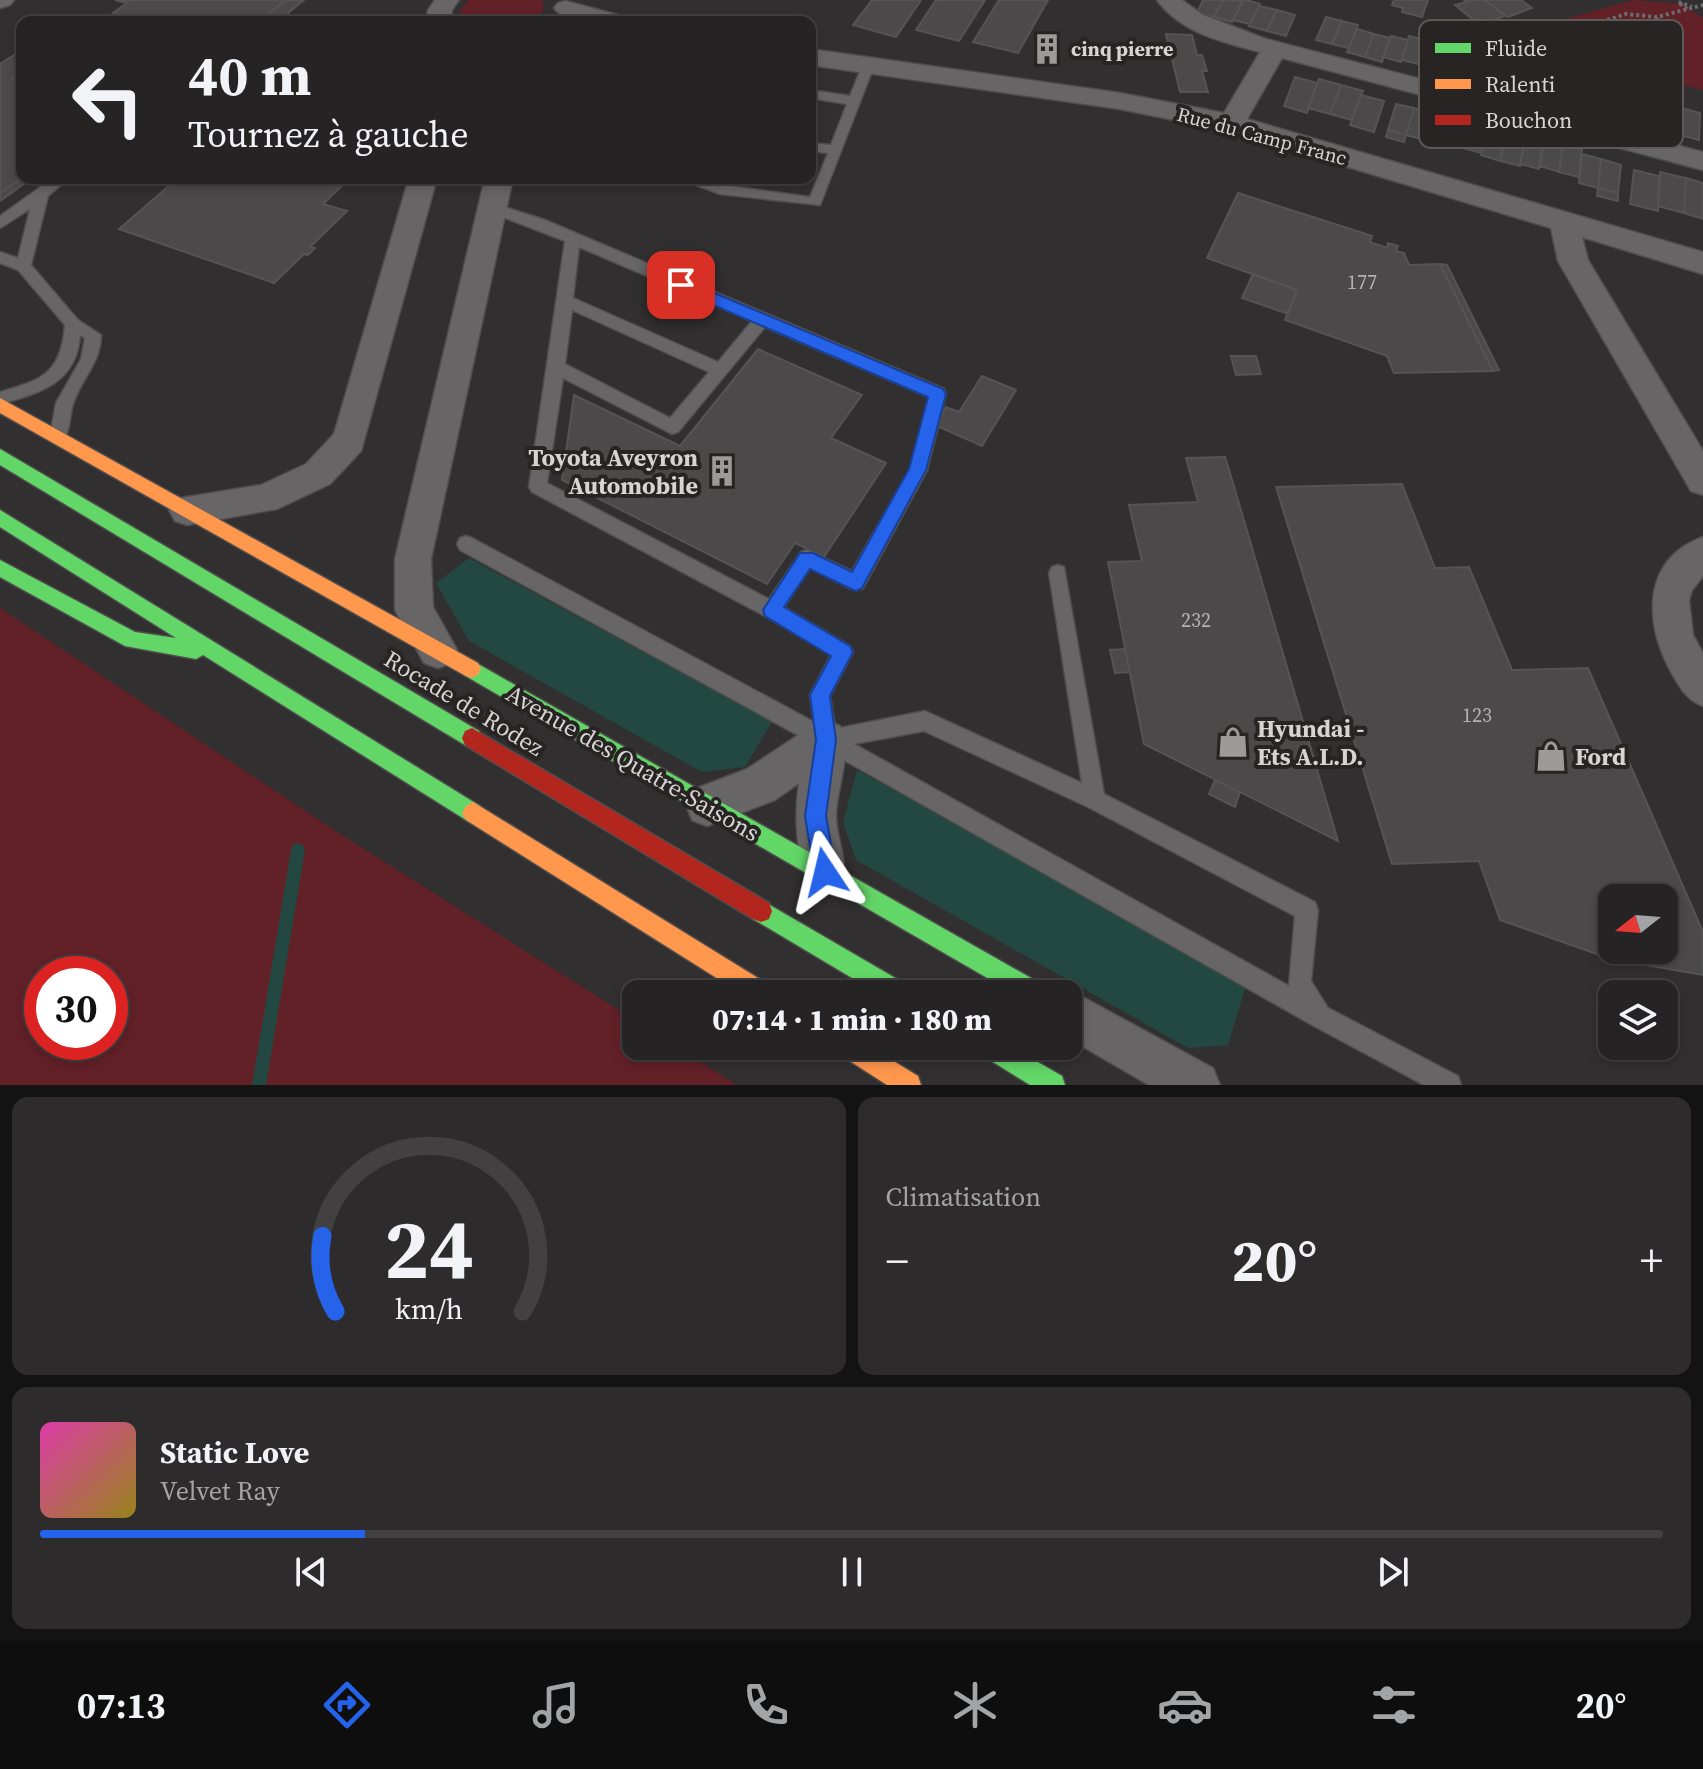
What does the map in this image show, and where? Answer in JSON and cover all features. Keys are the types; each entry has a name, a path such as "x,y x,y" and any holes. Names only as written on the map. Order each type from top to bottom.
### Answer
{"main road":[{"name":"Avenue des Quatre-Saisons","path":"0,405 438,650 1013,980"},
{"name":"Rocade de Rodez","path":"0,456 878,980"},
{"path":"0,518 740,980"},
{"path":"0,568 132,640 214,653"},
{"path":"869,1060 909,1085"},
{"path":"1011,1060 1053,1085"}],"street":[{"path":"1169,0 1169,4 1199,23 1274,50 1313,57 1419,86"},
{"path":"563,10 590,16"},
{"path":"1231,123 1274,50"},
{"name":"Rue du Camp Franc","path":"816,58 1120,101 1231,123 1703,263"},
{"path":"1653,148 1703,161"},
{"path":"187,510 265,499 318,474 349,441 421,184"},
{"name":"Avenue des Quatre-Saisons","path":"438,650 414,610 413,559 495,193"},
{"path":"1564,223 1573,261 1703,481"},
{"path":"1703,553 1683,567 1670,593 1671,626 1685,662 1703,687"},
{"path":"707,805 760,785 826,740"},
{"path":"825,872 815,816 826,740"},
{"path":"1082,1020 1196,1085"}],"lane":[{"path":"706,184 720,189 815,202 868,66"},
{"path":"816,95 854,101"},
{"path":"816,148 836,150"},
{"path":"0,223 54,184"},
{"path":"495,193 573,238 938,394 918,470 856,582 807,558 772,610"},
{"path":"23,266 41,194"},
{"path":"573,238 538,487 772,610 843,652 820,695 826,740"},
{"path":"0,257 23,266 73,324 93,335 94,349 89,364 69,392 58,436"},
{"path":"565,301 721,370"},
{"path":"557,367 672,427 762,320"},
{"path":"0,398 37,388 65,368 73,346 73,324"},
{"path":"466,544 826,740 1254,977 1322,1018 1449,1085"},
{"path":"1058,573 1095,800"},
{"path":"826,740 925,721 1095,800 1307,910 1299,984 1322,1018"}],"path":[{"path":"1611,20 1626,14 1657,17 1703,5"}],"shaded area":[{"path":"468,0 542,0 544,8 539,16 458,14"},
{"path":"1634,0 1683,4 1703,18 1703,90 1683,85 1683,20 1562,20"},
{"path":"469,558 772,722 745,767 702,772 469,641 436,583"},
{"path":"0,608 334,830 622,1012 622,1060 697,1060 737,1085 0,1085"},
{"path":"857,770 1246,985 1228,1045 1188,1048 1082,988 1082,980 1068,980 856,860 843,822"}],"building":[{"path":"115,0 286,0 266,16 123,16 113,13 127,3"},
{"path":"286,0 304,0 284,16 266,16"},
{"path":"872,0 921,0 896,37 853,25"},
{"path":"936,0 985,0 959,41 916,30"},
{"path":"999,0 1048,0 1018,53 973,42"},
{"path":"1203,0 1223,0 1214,17 1197,13"},
{"path":"1223,0 1243,1 1232,22 1214,17"},
{"path":"1243,0 1260,4 1250,24 1233,20"},
{"path":"1394,0 1428,0 1422,17 1402,12 1403,8 1392,5"},
{"path":"1464,0 1485,0 1505,16 1494,20 1474,20 1455,5 1467,2"},
{"path":"1485,0 1521,0 1532,8 1508,17"},
{"path":"1259,6 1277,10 1267,31 1249,26"},
{"path":"1277,10 1295,15 1286,36 1267,31"},
{"path":"1326,17 1342,21 1332,44 1316,40"},
{"path":"1342,21 1358,25 1349,48 1332,44"},
{"path":"1357,29 1374,34 1365,57 1347,52"},
{"path":"1166,34 1192,35 1197,55 1202,55 1207,71 1202,71 1208,92 1180,92"},
{"path":"1374,34 1390,38 1382,62 1365,57"},
{"path":"1391,36 1408,40 1401,62 1383,57"},
{"path":"1409,36 1419,38 1418,64 1402,60"},
{"path":"16,54 16,76 12,79 16,80 16,182 0,193 0,64"},
{"path":"1295,77 1317,83 1307,113 1284,106"},
{"path":"1319,79 1341,85 1330,114 1308,108"},
{"path":"1341,85 1363,91 1352,120 1330,114"},
{"path":"1361,95 1384,101 1374,132 1350,125"},
{"path":"1396,104 1414,108 1406,135 1388,130"},
{"path":"1414,108 1419,109 1419,138 1406,135"},
{"path":"1683,109 1700,113 1699,140 1683,136"},
{"path":"1388,130 1406,135 1404,142 1386,137"},
{"path":"1463,148 1483,148 1482,153"},
{"path":"1483,148 1503,148 1500,161 1481,155"},
{"path":"1503,148 1523,148 1520,166 1500,161"},
{"path":"1523,148 1542,148 1539,169 1520,164"},
{"path":"1543,148 1562,148 1559,172 1540,166"},
{"path":"1562,148 1582,149 1579,177 1559,172"},
{"path":"1582,154 1601,159 1598,188 1579,183"},
{"path":"1601,159 1621,165 1618,193 1598,188"},
{"path":"1634,170 1659,176 1658,211 1630,204"},
{"path":"1660,172 1686,178 1684,213 1658,206"},
{"path":"1686,178 1703,183 1703,219 1684,213"},
{"path":"16,182 24,184 0,201 0,193"},
{"path":"171,184 344,184 323,204 347,211 310,247 315,248 308,255 304,254 274,283 119,229"},
{"path":"1598,188 1618,193 1618,201 1597,196"},
{"path":"1238,193 1372,236 1370,242 1387,248 1388,243 1398,246 1396,251 1404,253 1409,265 1440,264 1493,371 1394,373 1387,356 1285,320 1297,290 1207,258"},
{"path":"1440,264 1447,265 1499,370 1493,371"},
{"path":"1253,274 1297,290 1288,314 1242,298"},
{"name":"Toyota Aveyron Automobile","path":"758,349 862,395 831,438 886,463 824,557 795,543 767,584 562,480 574,395 680,446"},
{"path":"1231,356 1256,356 1261,374 1236,375"},
{"path":"982,376 1016,390 982,446 935,425 946,407 959,412"},
{"path":"1225,457 1338,841 1144,744 1108,562 1142,561 1129,505 1198,502 1186,458"},
{"path":"1402,484 1435,568 1469,567 1512,670 1588,668 1703,932 1703,975 1640,964 1678,964 1678,884 1598,884 1598,954 1500,920 1479,861 1392,864 1276,487"},
{"path":"1125,649 1130,672 1115,673 1110,650"},
{"path":"1215,780 1240,792 1235,807 1209,794"}],"waterway":[{"path":"259,1085 298,850"}],"traffic: fast":[{"path":"0,456 472,738"},
{"path":"0,518 473,813"},
{"path":"0,568 132,640 196,650"},
{"path":"471,669 1013,980"},
{"path":"761,911 877,980"},
{"path":"1011,1060 1053,1085"}],"traffic: slow":[{"path":"0,405 471,669"},
{"path":"473,813 741,980"},
{"path":"869,1060 909,1085"}],"traffic: jam":[{"path":"472,738 761,911"}],"place":[{"name":"cinq pierre","path":"1047,49"},
{"name":"Toyota Aveyron Automobile","path":"722,471"},
{"name":"Hyundai - Ets A.L.D.","path":"1233,742"},
{"name":"Ford","path":"1551,756"}],"route":[{"path":"681,285 938,394 918,470 856,582 807,558 772,610 843,652 820,695 826,740 815,816 825,872"}]}
